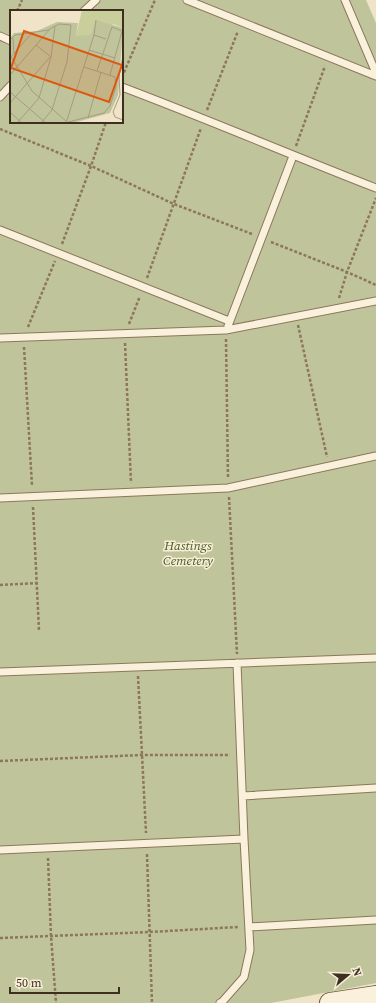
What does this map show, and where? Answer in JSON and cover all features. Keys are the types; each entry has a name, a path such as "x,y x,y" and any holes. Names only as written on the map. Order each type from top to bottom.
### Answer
{"street":[{"path":"330,1003 376,996"}],"lane":[{"path":"85,10 96,0"},
{"path":"186,0 376,75"},
{"path":"345,0 376,75"},
{"path":"0,36 10,41"},
{"path":"0,97 10,85"},
{"path":"123,87 204,118 293,156 376,188"},
{"path":"226,330 293,156"},
{"path":"0,230 229,321"},
{"path":"0,338 226,330 376,301"},
{"path":"0,498 228,488 376,456"},
{"path":"0,672 376,658"},
{"path":"220,1003 244,977 250,950 237,663"},
{"path":"243,796 376,788"},
{"path":"0,850 244,839"},
{"path":"249,927 376,920"}],"path":[{"path":"17,10 22,0"},
{"path":"123,75 155,0"},
{"path":"131,493 125,334 174,204 204,118 242,21"},
{"path":"293,156 329,57"},
{"path":"39,630 24,338 58,253 106,123"},
{"path":"0,129 91,166 174,204 347,272 376,285"},
{"path":"336,309 347,272 376,197"},
{"path":"296,317 329,466"},
{"path":"226,330 228,488 237,663"},
{"path":"0,585 37,583"},
{"path":"0,761 142,755 241,756"},
{"path":"48,847 51,936 56,1003"},
{"path":"0,938 249,927"}],"green space":[{"name":"Hastings Cemetery","path":"0,0 366,0 376,23 376,983 271,1003 0,1003"}]}
